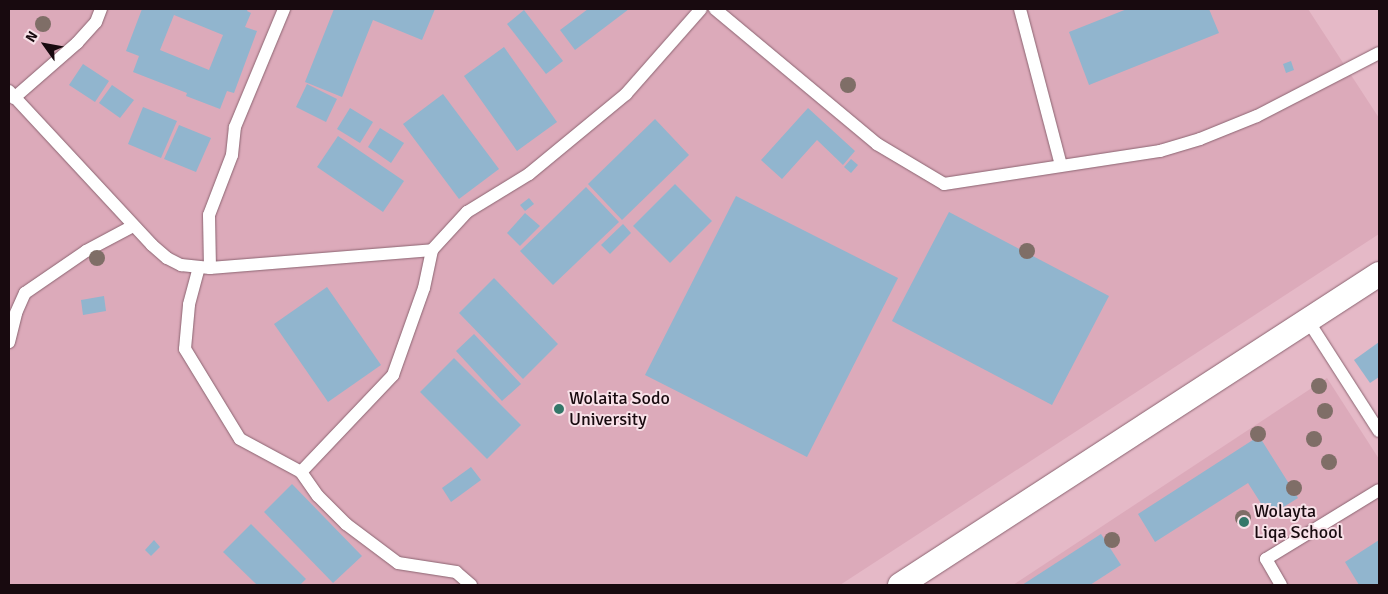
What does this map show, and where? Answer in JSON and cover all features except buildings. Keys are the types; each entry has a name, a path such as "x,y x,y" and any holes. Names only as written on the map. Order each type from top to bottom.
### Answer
{"street":[{"path":"900,585 1379,274"}],"lane":[{"path":"101,9 96,22 76,43 12,94 133,226 166,258 181,265 205,268 432,250"},
{"path":"284,9 235,127 232,155 209,215 205,268 189,305 185,349 240,439 301,472 318,496 346,524 398,563 456,572 471,585"},
{"path":"301,472 393,375 424,288 432,250 468,212 529,174 626,94 701,9"},
{"path":"1020,9 1061,165"},
{"path":"725,11 877,144 944,184 1160,151 1200,139 1257,116 1379,53"},
{"path":"9,342 16,313 25,293 86,251 133,226"},
{"path":"1307,319 1379,431"},
{"path":"1281,585 1266,559 1379,490"}],"shaded area":[{"name":"Wolaita Sodo University","path":"9,9 1308,9 1379,118 1379,234 840,585 9,585"},
{"name":"Wolayta Liqa School","path":"1327,378 1379,459 1379,585 1013,585"}],"place":[{"name":"Wolaita Sodo University","path":"559,409"},
{"name":"Wolayta Liqa School","path":"1244,522"}]}
